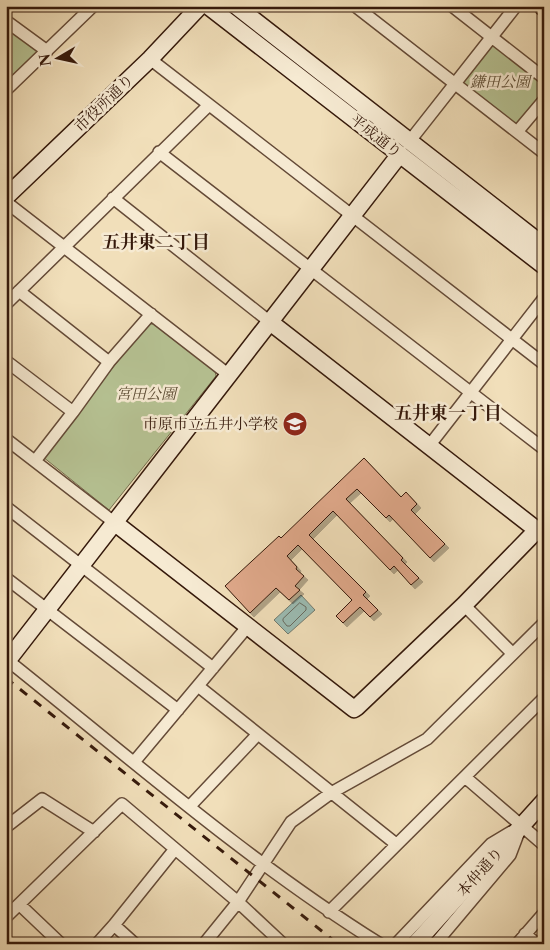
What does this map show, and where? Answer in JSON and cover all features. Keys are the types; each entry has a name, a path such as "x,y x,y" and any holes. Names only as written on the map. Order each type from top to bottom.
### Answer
{"street":[{"path":"6,90 93,6"},
{"name":"市役所通り","path":"6,197 150,59 200,6"},
{"name":"平成通り","path":"208,6 544,246"},
{"name":"平成通り","path":"236,6 544,266"},
{"path":"355,6 544,153"},
{"path":"452,6 544,78"},
{"path":"380,944 329,912 263,865 7,660 516,6"},
{"path":"6,21 47,51"},
{"path":"150,59 544,364"},
{"path":"517,132 544,100"},
{"path":"6,304 209,105"},
{"path":"160,152 544,449"},
{"path":"6,439 354,709 464,605 541,527 429,446 113,198"},
{"path":"6,202 229,376"},
{"path":"20,291 109,362"},
{"path":"429,446 544,298"},
{"path":"35,461 109,362 150,314"},
{"path":"6,361 73,412"},
{"path":"6,507 214,668"},
{"path":"6,578 178,710"},
{"path":"464,605 512,653"},
{"path":"204,944 238,902 291,822 331,793 427,739 544,623"},
{"path":"134,762 248,626"},
{"path":"198,686 396,844"},
{"path":"329,912 544,698"},
{"path":"190,806 258,734"},
{"path":"465,777 544,845"},
{"path":"6,827 42,799 94,832"},
{"name":"本仲通り","path":"416,944 544,801"},
{"path":"6,917 122,804 238,902 283,944"},
{"path":"396,944 491,844 521,826"},
{"path":"435,944 510,855 521,826"},
{"path":"97,944 175,849"},
{"path":"20,905 61,944"},
{"path":"517,944 544,913"},
{"path":"114,925 135,944"},
{"path":"43,944 50,933"},
{"path":"525,934 537,944"}],"green space":[{"path":"6,20 47,51 6,90"},
{"name":"鎌田公園","path":"496,45 544,84 544,90 518,122 513,124 462,86 462,82 489,47"},
{"name":"宮田公園","path":"147,324 154,324 215,371 216,376 109,510 43,457"}],"water":[{"path":"301,595 315,610 288,634 274,620"}],"building":[{"path":"364,458 401,497 406,492 417,504 411,510 445,544 430,558 389,515 386,518 357,489 346,499 403,558 401,560 419,578 411,585 394,566 390,570 333,511 309,535 366,592 363,595 378,610 370,617 360,607 343,623 336,616 352,600 298,545 287,556 297,567 296,569 304,576 295,586 300,590 289,600 276,588 250,613 225,586 279,536 281,538"}],"railway":[{"path":"6,678 338,944"}],"place":[{"name":"市原市立五井小学校","path":"295,424"}],"district":[{"name":"五井東二丁目","path":"156,242"},
{"name":"五井東一丁目","path":"448,413"}]}
